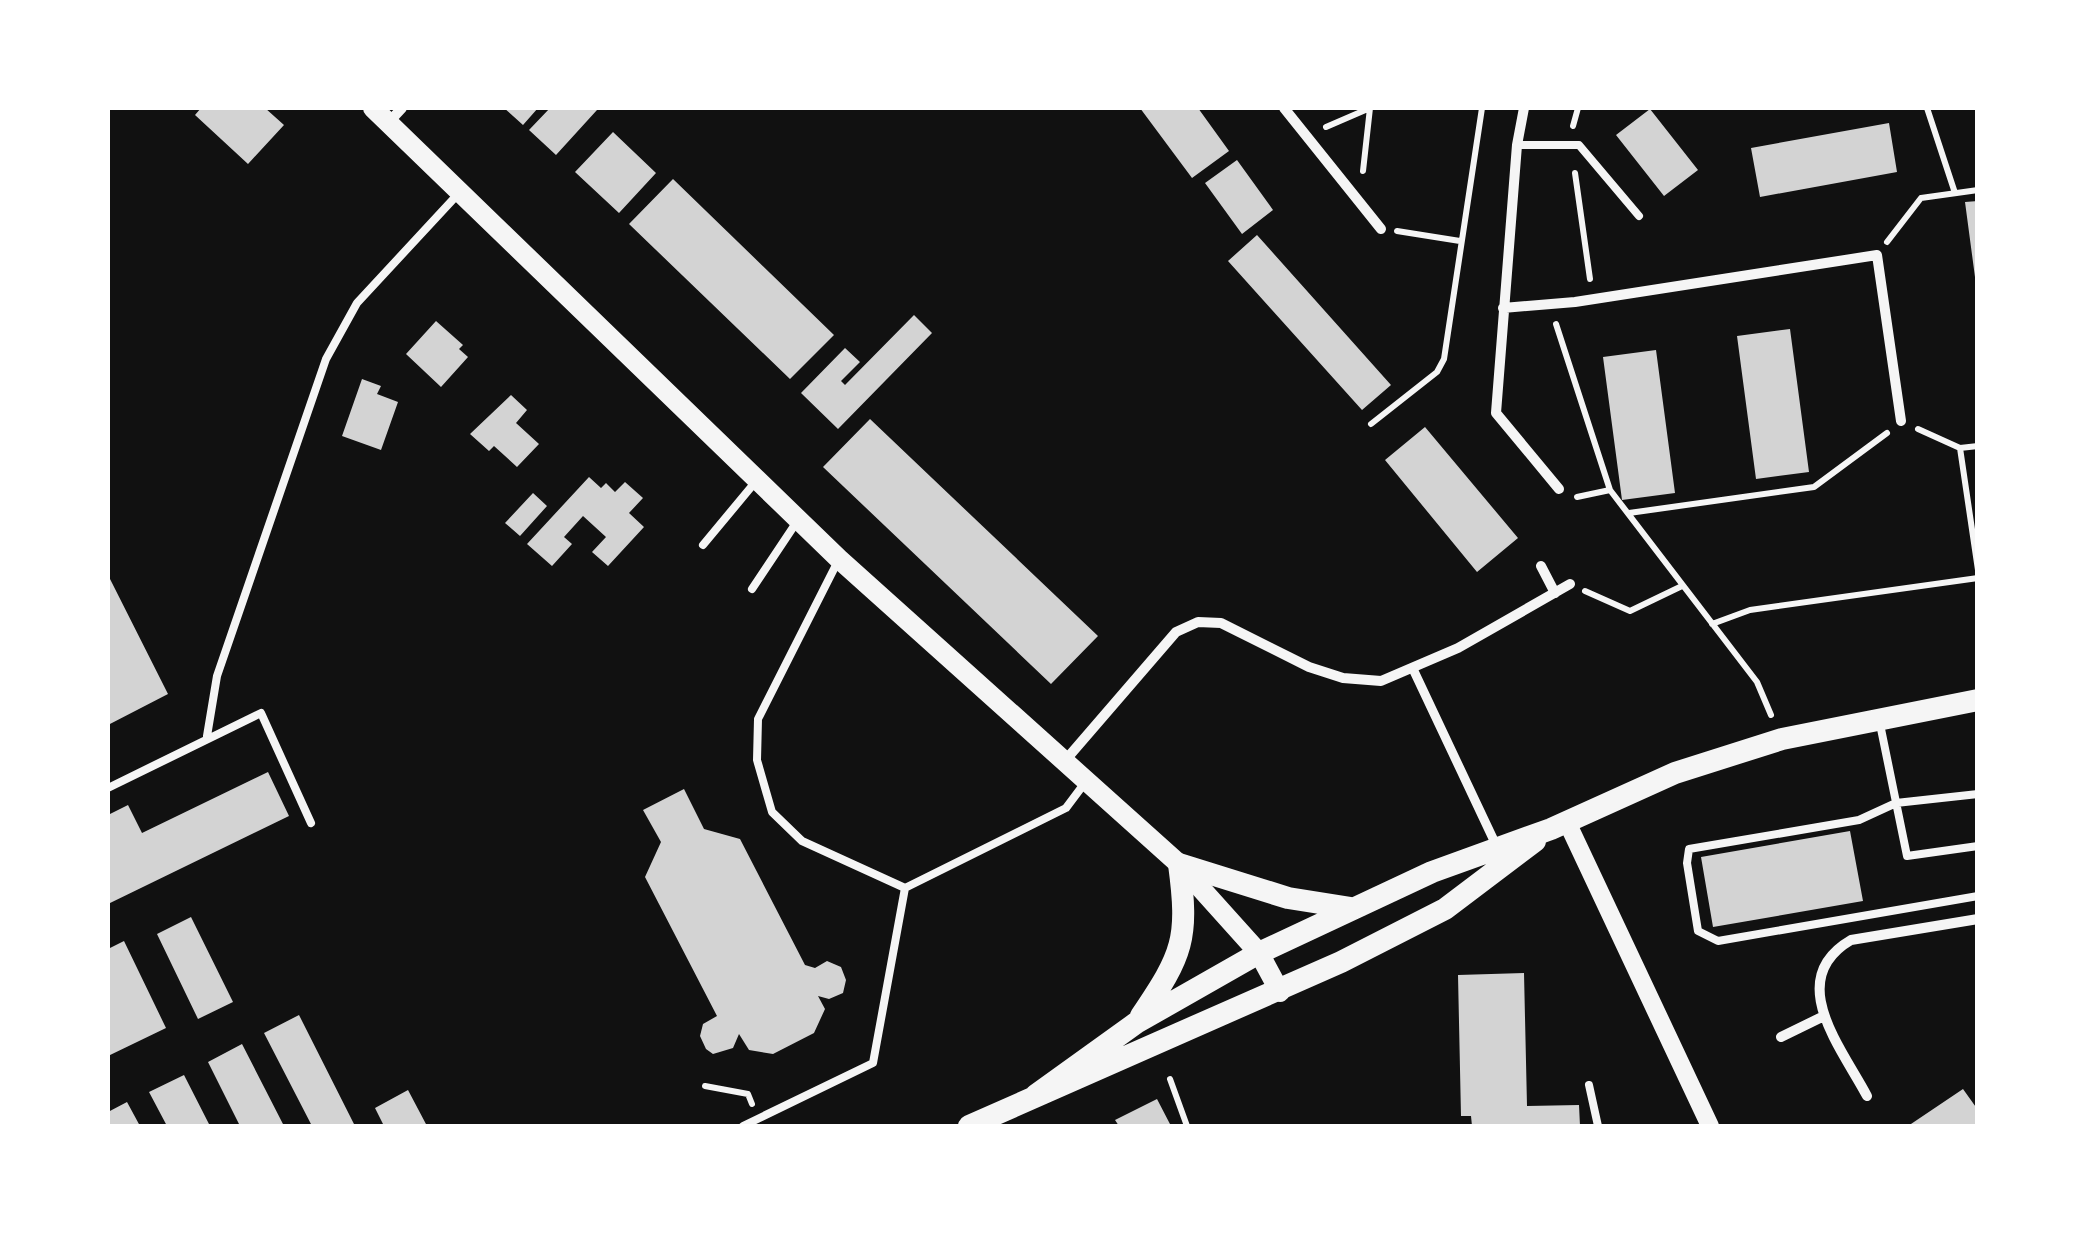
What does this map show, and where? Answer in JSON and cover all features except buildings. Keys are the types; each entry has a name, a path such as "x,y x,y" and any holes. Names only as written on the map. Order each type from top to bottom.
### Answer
{"highway":[{"path":"1036,1095 1136,1023 1259,953 1352,908 1497,847 1559,826 1675,773 1782,739 1978,700"},
{"path":"969,1126 1280,992 1445,909 1559,826"},
{"path":"1136,1023 1182,948 1186,913 1179,864 1275,894 1352,908"}],"main road":[{"path":"373,108 396,115 459,193 839,559 1084,784 1179,864 1259,953 1280,992"}],"street":[{"path":"1284,108 1381,229"},
{"path":"1524,108 1517,144 1496,413 1559,489"},
{"path":"1503,308 1594,299 1877,255 1901,421"},
{"path":"1541,566 1555,593"},
{"path":"1062,764 1176,632 1198,622 1221,623 1308,667 1343,678 1381,680 1414,670 1570,584"},
{"path":"1414,670 1497,847"},
{"path":"1559,826 1705,1125"},
{"path":"1867,1096 1824,1016 1818,988 1822,966 1834,950 1852,940 1978,918"},
{"path":"1782,1036 1824,1016"}],"lane":[{"path":"1517,144 1578,145 1639,216"},
{"path":"207,736 217,676 326,360 357,303 459,193"},
{"path":"702,546 757,480"},
{"path":"752,589 799,520"},
{"path":"839,559 758,719 757,760 772,812 802,841 906,888"},
{"path":"108,788 207,736 261,713 310,824"},
{"path":"1879,719 1907,856 1978,846"},
{"path":"906,888 1066,808 1084,784"},
{"path":"1978,794 1896,804 1858,820 1689,849 1687,863 1698,931 1718,941 1978,896"},
{"path":"744,1126 872,1063 906,888"},
{"path":"1589,1085 1598,1126"}],"path":[{"path":"1304,137 1370,108"},
{"path":"1359,203 1370,108"},
{"path":"1371,424 1437,372 1444,360 1482,108"},
{"path":"1578,108 1570,145 1594,299"},
{"path":"1926,108 1955,193"},
{"path":"1877,255 1921,198 1978,190"},
{"path":"1381,229 1460,242"},
{"path":"1550,304 1610,490 1757,682 1782,739"},
{"path":"1628,513 1814,487 1901,421 1960,448 1978,446"},
{"path":"1960,448 1978,570"},
{"path":"1559,489 1570,499 1610,490"},
{"path":"1712,624 1750,610 1978,578"},
{"path":"1570,584 1630,611 1682,586"},
{"path":"1170,1079 1187,1126"},
{"path":"706,1086 748,1094"}]}
